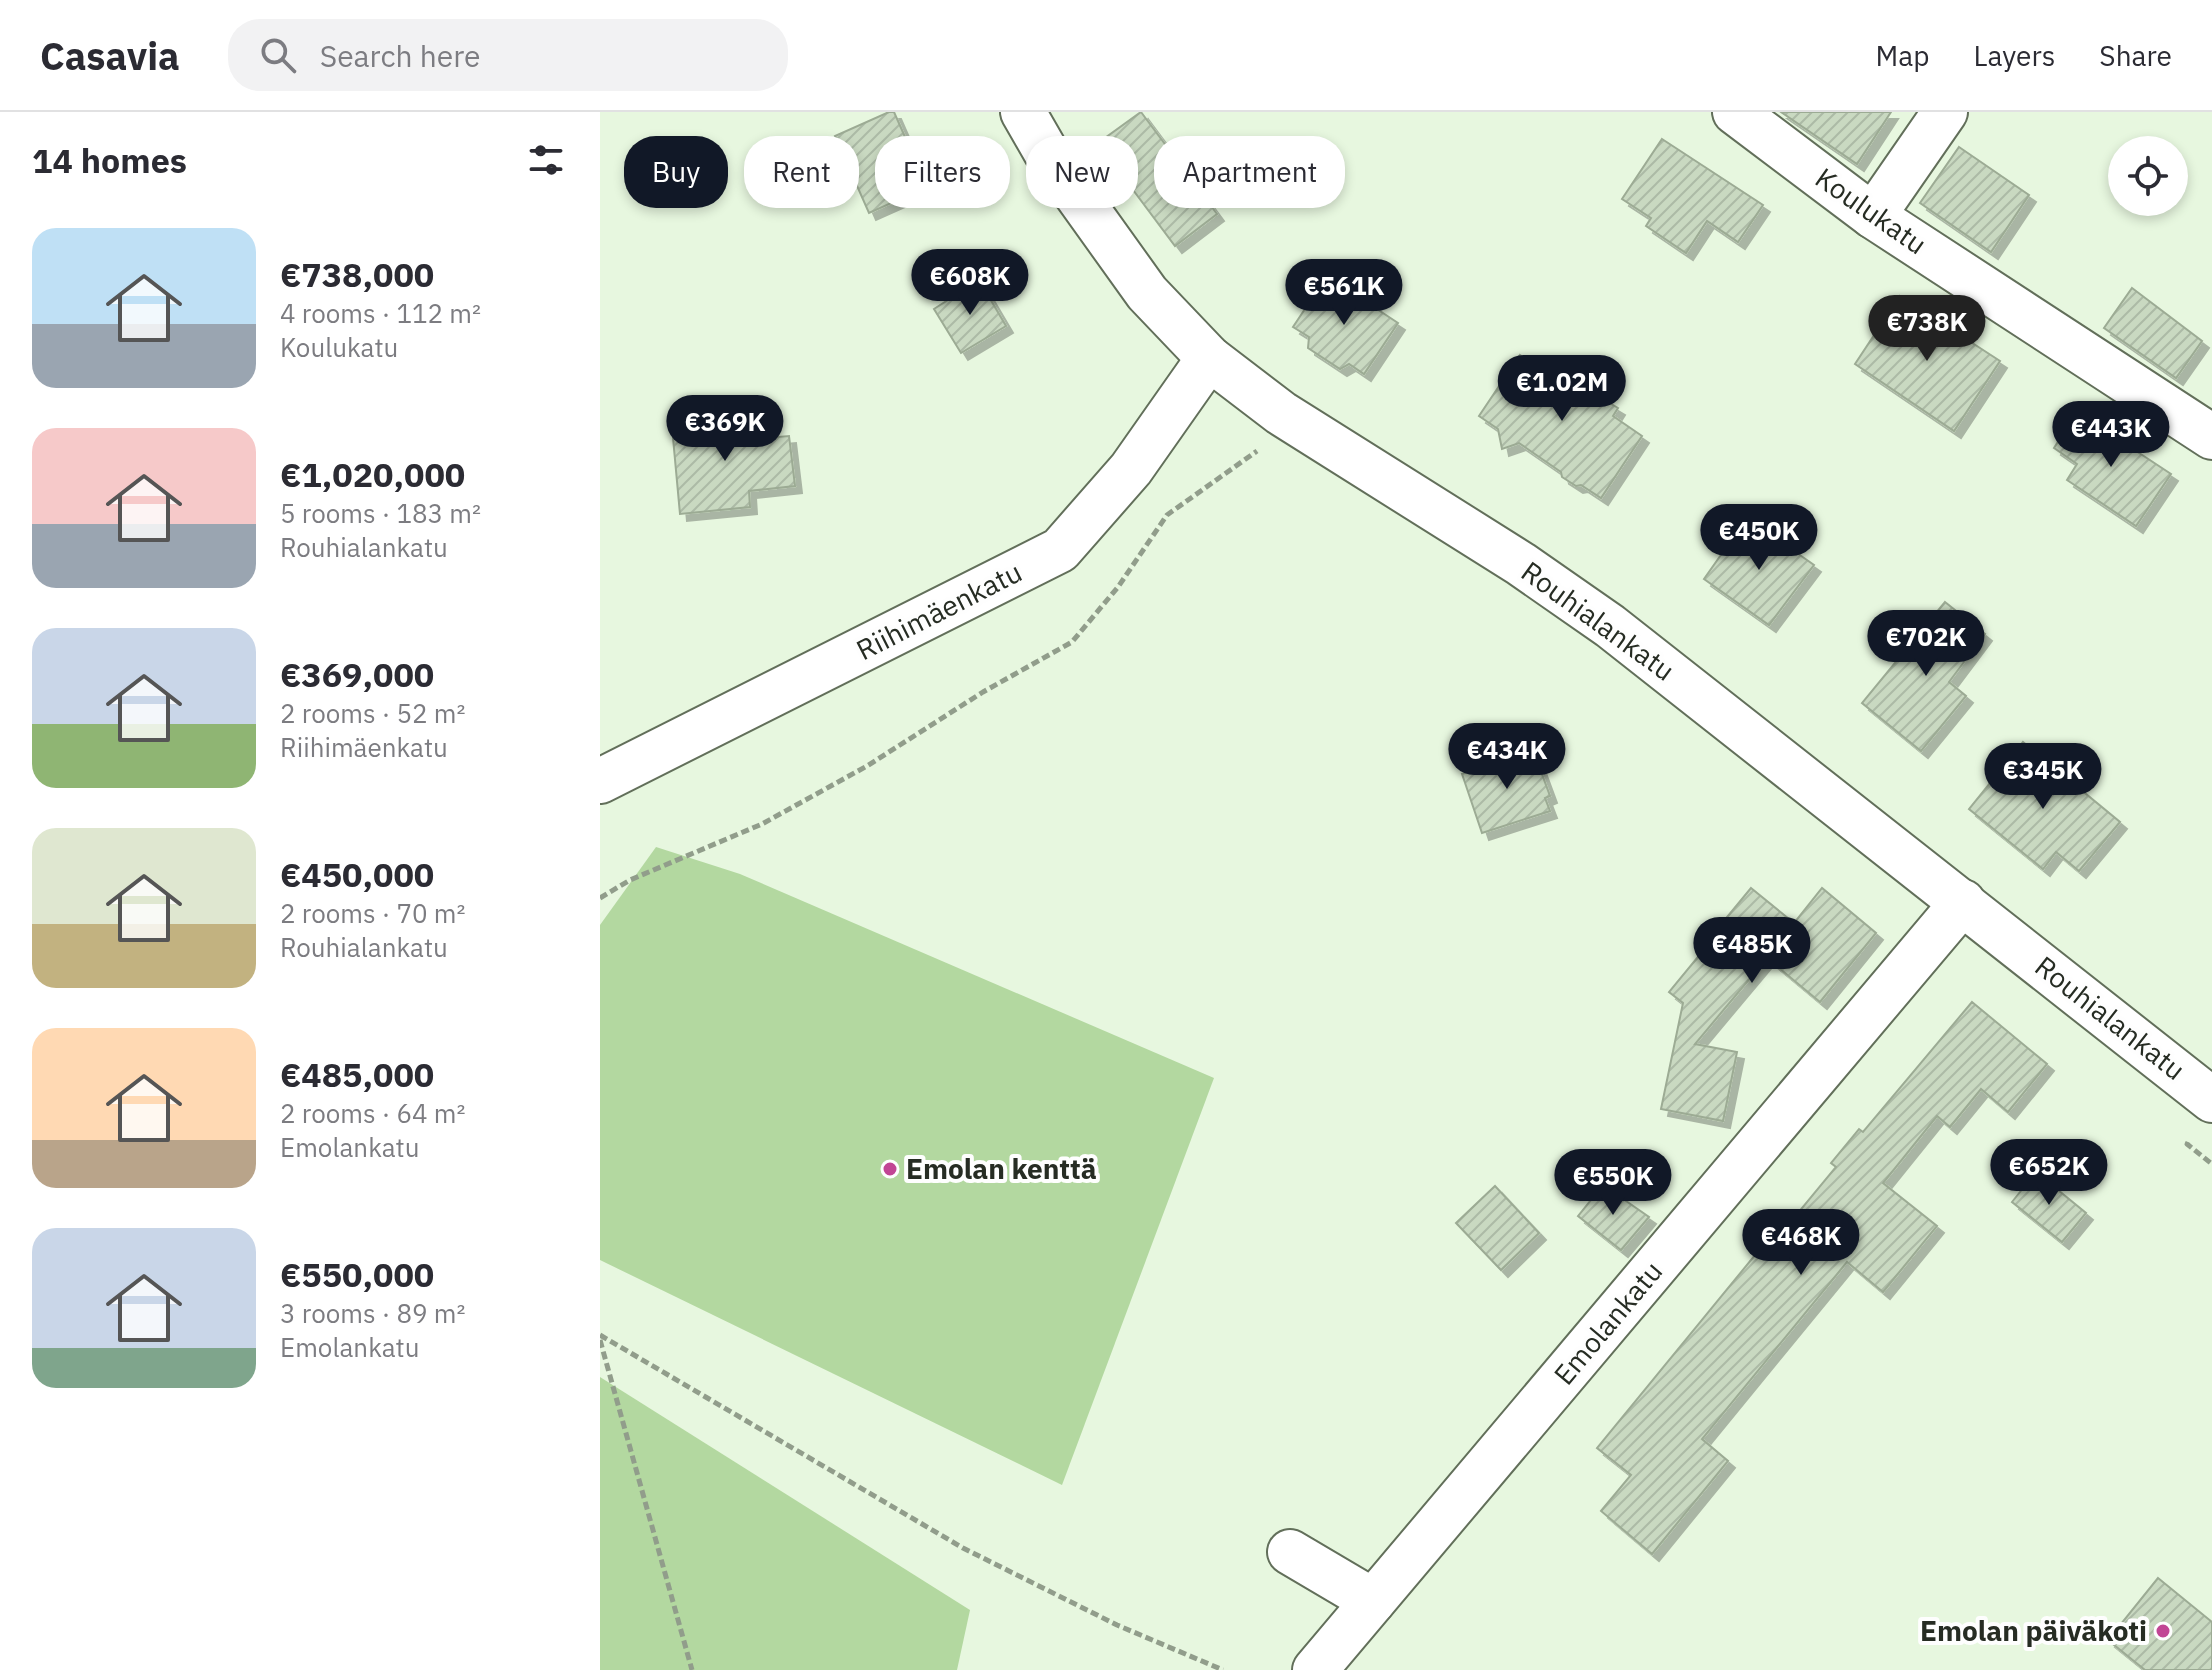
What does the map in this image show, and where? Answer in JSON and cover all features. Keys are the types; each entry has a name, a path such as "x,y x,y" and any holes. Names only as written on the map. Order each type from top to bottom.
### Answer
{"street":[{"name":"Rouhialankatu","path":"1023,112 1046,152 1147,293 1209,358 1281,413 1521,564 1610,626 2212,1100"},
{"name":"Koulukatu","path":"1735,112 1873,216 2212,437"},
{"path":"1873,216 1945,112"},
{"name":"Riihimäenkatu","path":"600,781 1060,550 1131,469 1209,358"},
{"name":"Emolankatu","path":"1315,1670 1963,902"},
{"path":"1290,1552 1373,1601"}],"path":[{"path":"600,898 630,880 762,824 867,766 983,692 1072,642 1118,587 1167,515 1257,451 1281,413"},
{"path":"2187,1144 2212,1164"},
{"path":"600,1338 692,1670"},
{"path":"600,1338 963,1548 1117,1625 1223,1670"}],"green space":[{"name":"Emolan kenttä","path":"656,847 740,874 1214,1078 1062,1485 600,1260 600,925"},
{"path":"600,1377 970,1610 957,1670 600,1670"}],"building":[{"path":"894,112 905,136 875,136 875,208 880,208 869,213 859,190 859,136 835,136"},
{"path":"1141,112 1159,136 1154,136 1154,208 1213,208 1217,214 1175,246 1138,197 1138,136 1108,136"},
{"path":"1781,112 1891,112 1857,164"},
{"path":"1662,139 1763,205 1738,242 1707,221 1686,253 1646,226 1651,218 1622,199"},
{"path":"1959,147 2029,195 1991,252 1920,203"},
{"path":"1327,276 1398,323 1364,374 1349,364 1340,369 1308,348 1309,337 1293,327"},
{"path":"979,280 1006,326 961,353 934,309"},
{"path":"2132,288 2202,341 2176,378 2104,328"},
{"path":"1900,296 2000,361 1954,431 1855,364"},
{"path":"1520,355 1546,372 1550,364 1565,374 1570,366 1608,391 1603,399 1618,408 1613,416 1642,436 1601,498 1562,477 1561,472 1519,443 1502,449 1498,429 1479,416"},
{"path":"732,410 734,425 742,424 744,440 789,436 795,486 749,491 750,507 680,514 671,416"},
{"path":"2077,412 2171,474 2136,526 2067,480 2077,464 2054,448"},
{"path":"1747,518 1814,565 1769,625 1704,579"},
{"path":"1945,602 1985,634 1949,682 1966,696 1921,751 1862,703"},
{"path":"2023,742 2120,822 2079,871 2056,852 2043,869 1969,809"},
{"path":"1533,750 1550,796 1545,798 1550,811 1482,833 1462,774"},
{"path":"1751,888 1794,923 1822,888 1876,933 1820,1002 1767,958 1695,1044 1737,1052 1723,1121 1661,1109 1683,1003 1669,992"},
{"path":"1972,1002 2047,1064 2008,1112 1981,1089 1950,1127 1937,1116 1883,1183 1937,1226 1883,1292 1847,1262 1702,1439 1728,1461 1652,1554 1601,1511 1631,1475 1597,1448 1760,1249 1765,1253 1836,1167 1831,1163 1859,1129 1863,1132"},
{"path":"2036,1172 2086,1213 2062,1242 2012,1202"},
{"path":"1603,1185 1649,1217 1621,1250 1578,1216"},
{"path":"1495,1186 1539,1233 1501,1270 1456,1223"},
{"name":"Emolan päiväkoti","path":"2158,1578 2212,1622 2212,1670 2145,1670 2108,1640"}],"place":[{"name":"Emolan kenttä","path":"890,1169"},
{"name":"Emolan päiväkoti","path":"2163,1631"}]}
